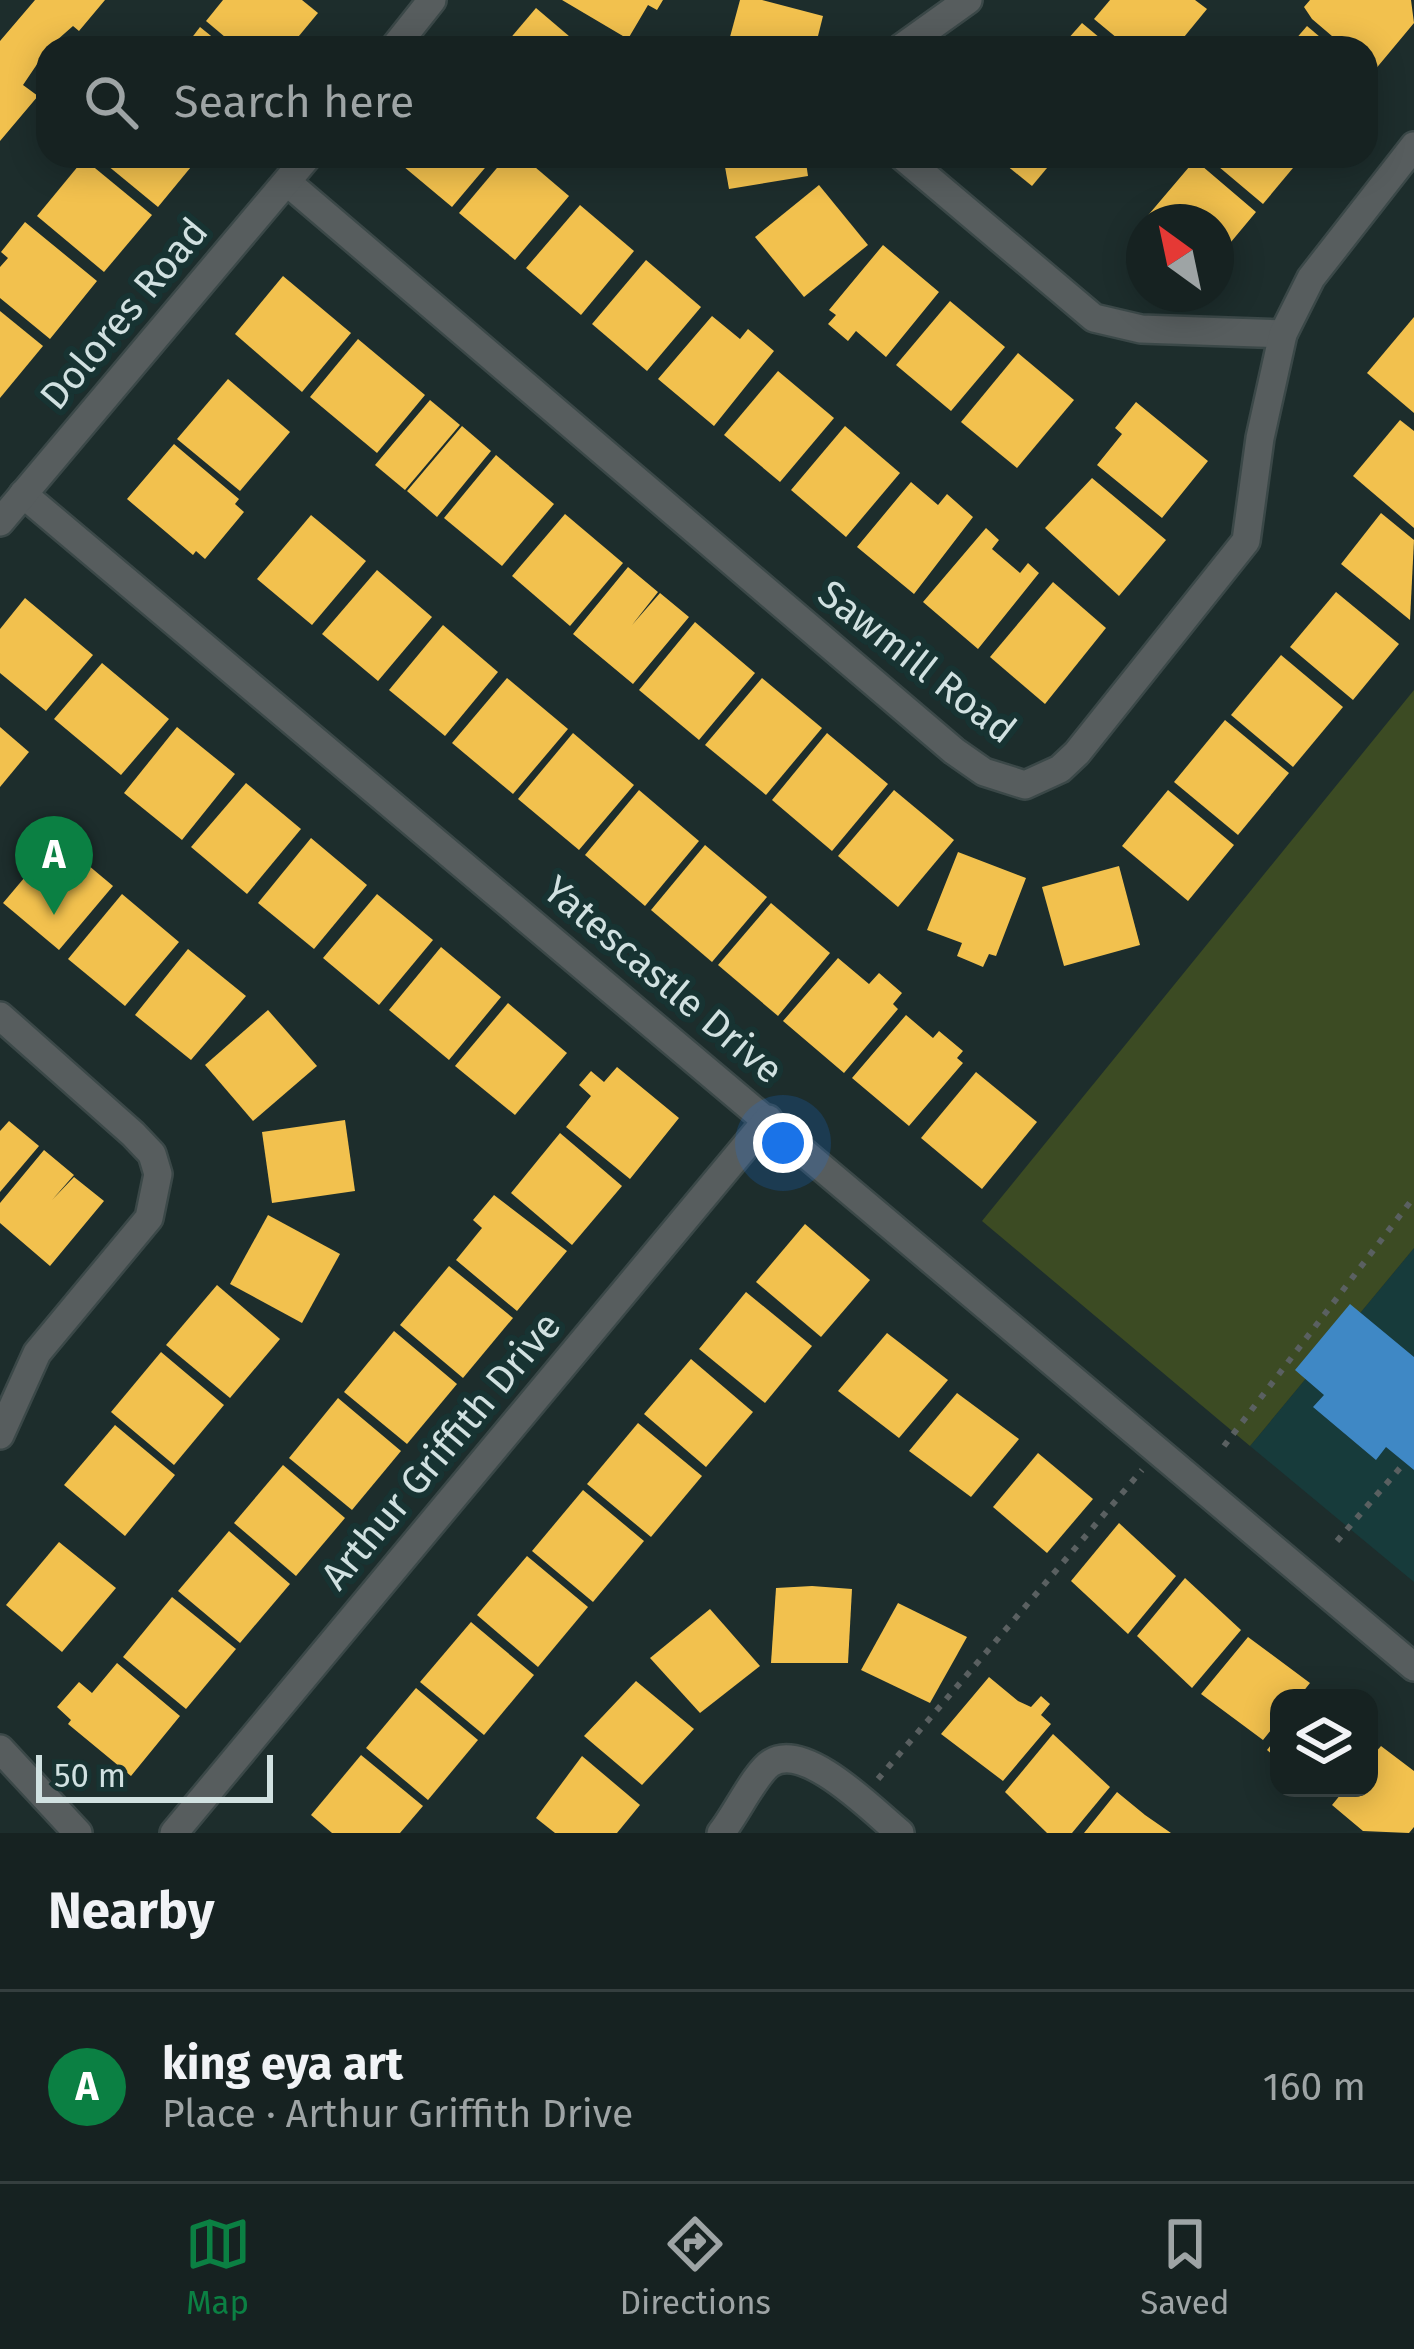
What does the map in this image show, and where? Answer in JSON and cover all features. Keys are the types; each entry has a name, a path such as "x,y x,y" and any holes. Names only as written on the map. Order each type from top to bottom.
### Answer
{"street":[{"path":"404,36 432,0"},
{"path":"918,36 968,0"},
{"name":"Sawmill Road","path":"287,182 954,752 984,772 1025,785 1060,769 1077,753 1246,541 1260,438 1283,334 1311,278 1414,146"},
{"name":"Dolores Road","path":"0,522 298,168"},
{"path":"916,168 1094,319 1142,328 1283,334"},
{"name":"Yatescastle Drive","path":"23,494 1414,1667"},
{"path":"0,1016 133,1134 152,1154 158,1174 149,1218 37,1353 0,1435"},
{"name":"Arthur Griffith Drive","path":"173,1833 768,1119"},
{"path":"0,1749 78,1833"},
{"path":"721,1833 749,1798 758,1776 772,1762 786,1759 803,1760 901,1833"}],"path":[{"path":"1224,1446 1414,1196"},
{"path":"1337,1540 1400,1468"},
{"path":"860,1800 1143,1469"}],"shaded area":[{"path":"1414,1248 1414,1582 1250,1446"}],"green space":[{"path":"1414,690 1414,1248 1250,1446 982,1221"}],"building: Homes":[{"path":"35,0 105,0 79,31 73,26 62,36 36,36 36,66 23,85 36,98 0,141 0,41"},
{"path":"223,0 302,0 318,13 299,36 224,36 206,21"},
{"path":"562,0 663,0 657,10 648,5 630,36"},
{"path":"740,0 762,0 823,16 818,36 730,36"},
{"path":"1110,0 1195,0 1207,9 1185,36 1115,36 1094,19"},
{"path":"1310,0 1411,0 1414,23 1378,66 1378,36 1332,36 1304,7"},
{"path":"536,8 569,36 512,36"},
{"path":"1082,23 1098,36 1071,36"},
{"path":"1307,26 1319,36 1298,36"},
{"path":"77,168 95,168 152,215 104,272 37,216"},
{"path":"111,168 190,168 158,207"},
{"path":"405,168 485,168 452,207"},
{"path":"497,168 536,168 569,196 515,260 459,213"},
{"path":"725,168 807,168 808,176 729,189"},
{"path":"1010,168 1047,168 1032,186"},
{"path":"1188,168 1204,168 1256,212 1234,238 1234,204 1158,204"},
{"path":"1220,168 1293,168 1263,204"},
{"path":"819,185 868,245 804,297 755,237"},
{"path":"580,205 634,251 581,315 526,268"},
{"path":"25,222 97,281 50,339 0,298 0,267 8,258 1,252"},
{"path":"883,245 939,292 886,357 856,331 848,341 828,324 836,315 829,310"},
{"path":"646,260 701,307 647,371 592,324"},
{"path":"283,276 351,333 302,392 235,334"},
{"path":"950,301 1005,347 951,411 896,365"},
{"path":"0,311 43,346 0,398"},
{"path":"712,316 740,339 748,329 774,351 714,426 658,379"},
{"path":"1414,317 1414,413 1367,373"},
{"path":"358,339 425,395 377,453 310,397"},
{"path":"1018,353 1074,400 1017,468 961,422"},
{"path":"778,371 834,418 780,482 724,435"},
{"path":"228,379 290,432 240,491 177,439"},
{"path":"430,400 460,425 405,490 375,465"},
{"path":"1136,402 1208,461 1162,518 1097,465 1122,434 1115,428"},
{"path":"1400,420 1414,431 1414,528 1353,476"},
{"path":"462,426 491,451 437,517 407,491"},
{"path":"845,426 900,473 846,537 791,490"},
{"path":"174,444 239,499 235,504 244,512 205,559 196,551 193,555 127,499"},
{"path":"496,455 554,504 502,566 444,518"},
{"path":"1092,478 1166,540 1119,596 1045,528"},
{"path":"911,482 938,505 947,494 973,517 914,594 857,547"},
{"path":"1381,513 1414,540 1410,620 1341,564"},
{"path":"565,514 623,563 570,626 512,576"},
{"path":"311,515 366,561 312,625 257,579"},
{"path":"986,528 999,540 992,549 1020,573 1028,563 1039,573 978,649 923,602"},
{"path":"628,567 658,592 632,625 660,593 689,617 633,684 573,634"},
{"path":"377,570 432,617 378,681 322,634"},
{"path":"1053,582 1106,628 1045,704 990,657"},
{"path":"1336,592 1399,644 1353,700 1290,647"},
{"path":"25,598 93,655 46,711 0,673 0,629"},
{"path":"695,622 755,673 699,740 639,690"},
{"path":"443,625 498,672 445,736 389,690"},
{"path":"1281,655 1343,707 1293,767 1231,715"},
{"path":"102,663 169,719 121,775 54,719"},
{"path":"507,678 568,729 513,794 452,743"},
{"path":"762,678 822,728 766,795 705,745"},
{"path":"1225,720 1289,773 1238,835 1174,782"},
{"path":"0,727 29,752 0,787"},
{"path":"177,727 235,774 182,840 124,793"},
{"path":"573,733 634,785 579,850 518,799"},
{"path":"827,733 888,784 832,851 772,800"},
{"path":"246,783 301,829 247,894 191,847"},
{"path":"639,790 699,841 645,906 585,855"},
{"path":"894,790 954,840 898,907 838,856"},
{"path":"1168,790 1234,845 1188,901 1122,846"},
{"path":"311,838 367,885 314,949 258,903"},
{"path":"57,839 113,886 59,950 3,903"},
{"path":"705,845 767,897 712,962 651,910"},
{"path":"958,852 1026,878 996,956 989,954 983,967 957,956 962,943 927,930"},
{"path":"1119,866 1140,945 1064,966 1042,887"},
{"path":"122,894 179,942 125,1006 68,959"},
{"path":"377,894 433,940 379,1005 323,958"},
{"path":"771,903 830,953 778,1016 718,965"},
{"path":"441,947 501,997 449,1060 389,1010"},
{"path":"188,949 246,996 191,1060 135,1015"},
{"path":"838,958 869,984 879,973 902,993 893,1004 898,1009 844,1073 783,1021"},
{"path":"508,1003 567,1053 515,1115 455,1066"},
{"path":"268,1010 317,1066 253,1121 205,1065"},
{"path":"906,1015 933,1038 939,1031 963,1051 957,1058 963,1063 909,1126 852,1078"},
{"path":"617,1067 679,1118 630,1179 566,1127 591,1096 579,1085 591,1071 604,1082"},
{"path":"976,1072 1037,1122 982,1189 921,1138"},
{"path":"345,1120 355,1191 272,1203 262,1132"},
{"path":"9,1121 39,1146 0,1192 0,1131"},
{"path":"560,1133 622,1186 572,1245 511,1193"},
{"path":"44,1150 74,1175 52,1200 74,1177 104,1201 50,1266 0,1223 0,1203"},
{"path":"494,1195 567,1251 517,1311 456,1260 482,1228 473,1220"},
{"path":"268,1215 340,1254 302,1323 230,1284"},
{"path":"805,1224 870,1280 821,1337 756,1282"},
{"path":"449,1266 513,1318 463,1378 400,1325"},
{"path":"217,1285 280,1339 230,1398 166,1345"},
{"path":"746,1292 812,1346 765,1403 699,1349"},
{"path":"394,1331 457,1384 407,1444 344,1392"},
{"path":"887,1333 948,1380 899,1438 838,1391"},
{"path":"161,1352 224,1405 174,1465 111,1412"},
{"path":"691,1359 753,1412 706,1467 644,1414"},
{"path":"957,1393 1019,1439 971,1497 909,1451"},
{"path":"338,1398 401,1451 352,1510 289,1458"},
{"path":"638,1423 702,1476 651,1537 587,1484"},
{"path":"115,1425 175,1475 125,1536 64,1485"},
{"path":"1038,1453 1093,1499 1047,1553 993,1507"},
{"path":"283,1465 345,1518 296,1576 234,1523"},
{"path":"583,1490 644,1541 593,1602 532,1551"},
{"path":"1119,1523 1176,1576 1128,1634 1071,1581"},
{"path":"229,1531 290,1584 240,1643 178,1591"},
{"path":"59,1542 116,1588 62,1652 6,1605"},
{"path":"527,1556 588,1607 538,1667 477,1615"},
{"path":"1185,1578 1241,1630 1192,1688 1137,1636"},
{"path":"776,1588 852,1589 848,1663 771,1663"},
{"path":"172,1597 236,1649 186,1709 123,1657"},
{"path":"898,1603 967,1637 930,1703 861,1670"},
{"path":"710,1609 760,1666 700,1713 650,1658"},
{"path":"471,1622 534,1675 484,1735 420,1682"},
{"path":"1248,1637 1310,1683 1305,1689 1270,1689 1270,1731 1263,1740 1201,1694"},
{"path":"117,1663 180,1716 131,1776 68,1724 71,1720 57,1707 79,1682 92,1693"},
{"path":"989,1677 1031,1707 1041,1696 1050,1704 1041,1715 1051,1724 1003,1781 941,1734"},
{"path":"636,1681 694,1729 642,1785 584,1736"},
{"path":"416,1688 478,1740 428,1800 366,1748"},
{"path":"1053,1734 1110,1787 1072,1833 1047,1833 1005,1792"},
{"path":"1381,1746 1414,1771 1414,1827 1409,1833 1363,1831 1332,1805 1339,1797 1378,1797"},
{"path":"361,1755 423,1806 400,1833 332,1833 311,1815"},
{"path":"582,1756 640,1805 617,1833 555,1833 536,1818"},
{"path":"1117,1792 1145,1815 1171,1833 1084,1833"}],"building: Schools":[{"path":"1350,1304 1414,1357 1414,1470 1386,1447 1376,1460 1313,1407 1324,1395 1295,1370"}],"place":[{"name":"king eya art","path":"54,915"}]}
